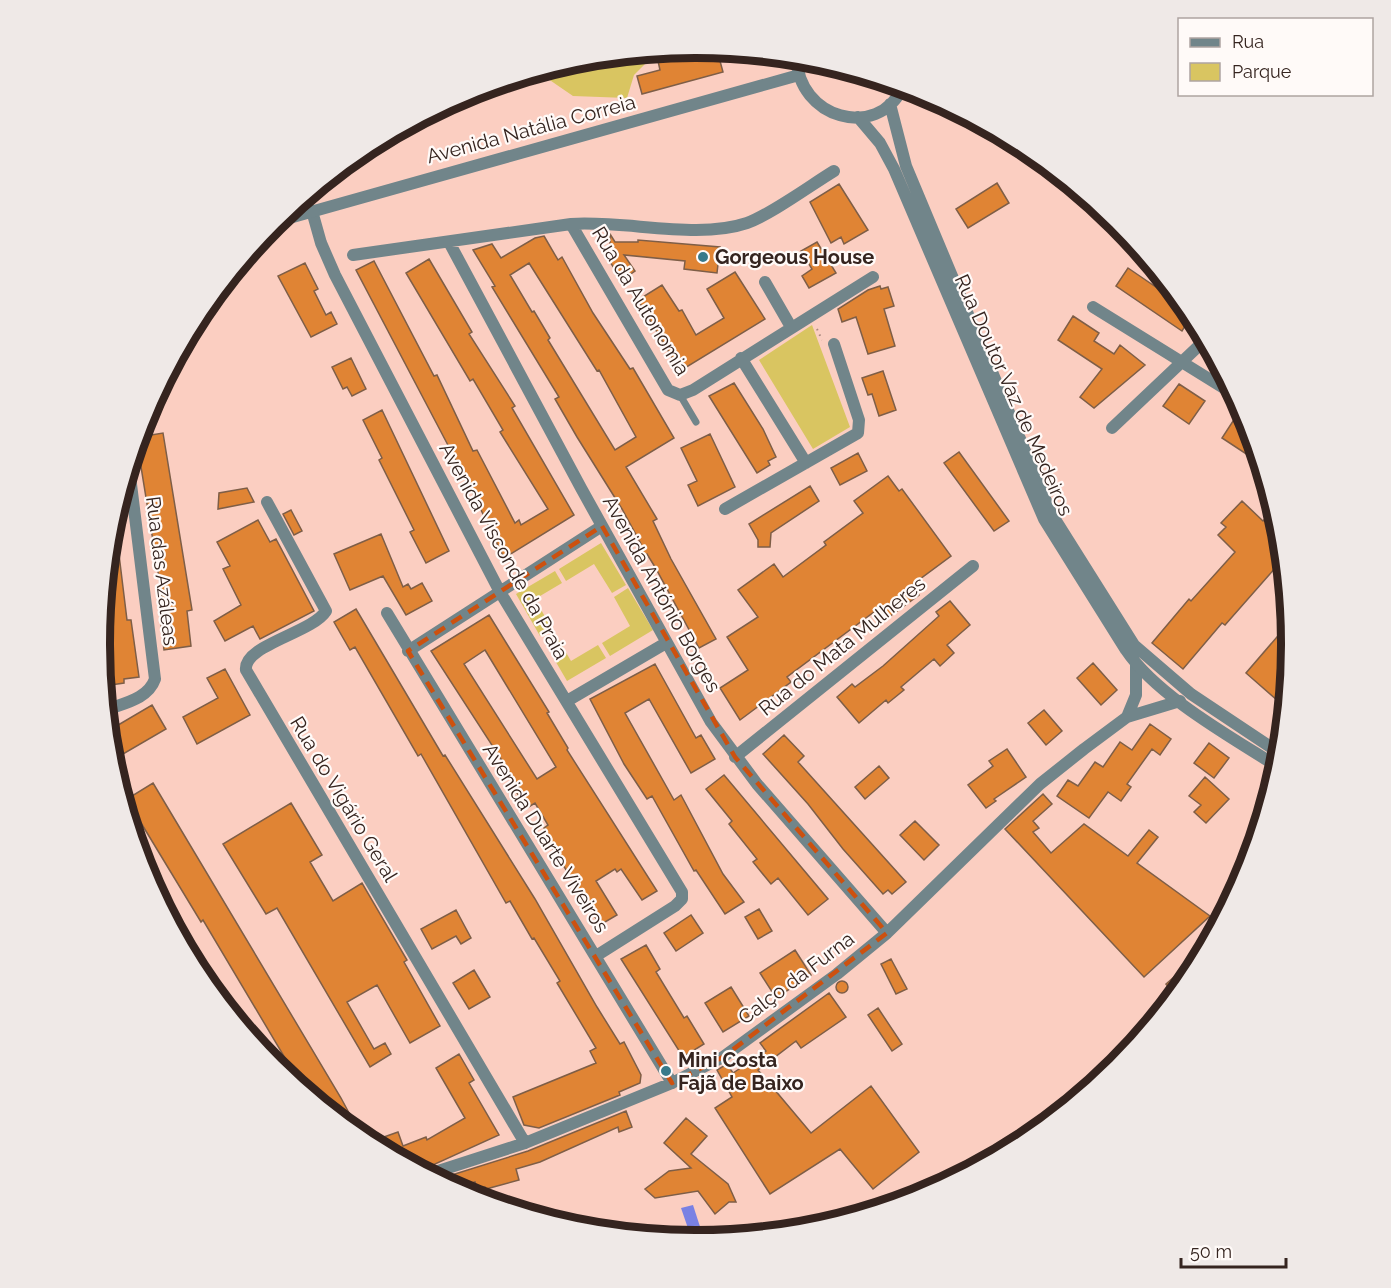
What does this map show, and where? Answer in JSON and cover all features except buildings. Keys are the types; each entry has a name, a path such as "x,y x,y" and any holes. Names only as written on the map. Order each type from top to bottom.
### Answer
{"street":[{"path":"798,68 803,87 821,107 832,113 858,117 875,113 890,104 897,95"},
{"name":"Avenida Natália Correia","path":"296,216 799,75"},
{"name":"Rua Doutor Vaz de Medeiros","path":"890,104 906,166 1051,513 1134,645 1191,694 1272,748"},
{"name":"Rua Doutor Vaz de Medeiros","path":"858,117 880,143 894,169 1044,519 1136,665 1180,701"},
{"path":"353,255 596,222 705,230 727,228 749,223 834,171"},
{"name":"Avenida Visconde da Praia","path":"312,211 321,243 335,275 500,592 679,886 682,899 675,906 596,956"},
{"name":"Rua da Autonomia","path":"571,224 668,390 680,395"},
{"name":"Avenida António Borges","path":"449,242 666,643 735,757 887,933"},
{"path":"680,395 693,390 873,277"},
{"path":"765,282 791,327"},
{"path":"1093,307 1222,387"},
{"path":"725,509 858,433 860,427 834,344"},
{"path":"1112,428 1199,346"},
{"path":"741,358 806,463"},
{"name":"Rua das Azáleas","path":"114,707 143,696 149,691 155,679 131,487"},
{"name":"Rua do Vigário Geral","path":"267,502 326,610 316,621 252,654 246,670 525,1143"},
{"path":"408,651 602,526"},
{"name":"Rua do Mata Mulheres","path":"735,757 973,566"},
{"name":"Avenida Duarte Viveiros","path":"387,613 672,1083"},
{"path":"567,701 666,643"},
{"path":"1127,717 1136,695 1136,665"},
{"path":"1180,701 1269,762"},
{"name":"Calço da Furna","path":"440,1170 525,1143 672,1083 723,1057 812,994 887,933 1040,784 1127,717 1180,701"}],"lane":[{"path":"680,395 696,422"}],"path":[{"path":"810,315 823,340 834,344"}],"highlighted area":[{"path":"602,526 735,757 887,933 723,1057 672,1083 408,651"}],"green space":[{"path":"648,61 634,75 627,98 573,96 546,78 581,70"},
{"path":"812,325 850,427 813,449 759,360"},
{"path":"601,543 626,585 612,593 594,564 566,581 559,569"},
{"path":"555,571 562,583 535,599 552,629 540,636 516,594"},
{"path":"628,588 653,630 610,656 602,643 630,626 614,597"},
{"path":"554,632 571,661 598,645 606,658 567,681 553,657 557,654 547,637"}],"water":[{"path":"693,1205 701,1230 688,1230 681,1208"}],"place":[{"name":"Gorgeous House","path":"703,257"},
{"name":"Mini Costa Fajã de Baixo","path":"666,1071"}]}
